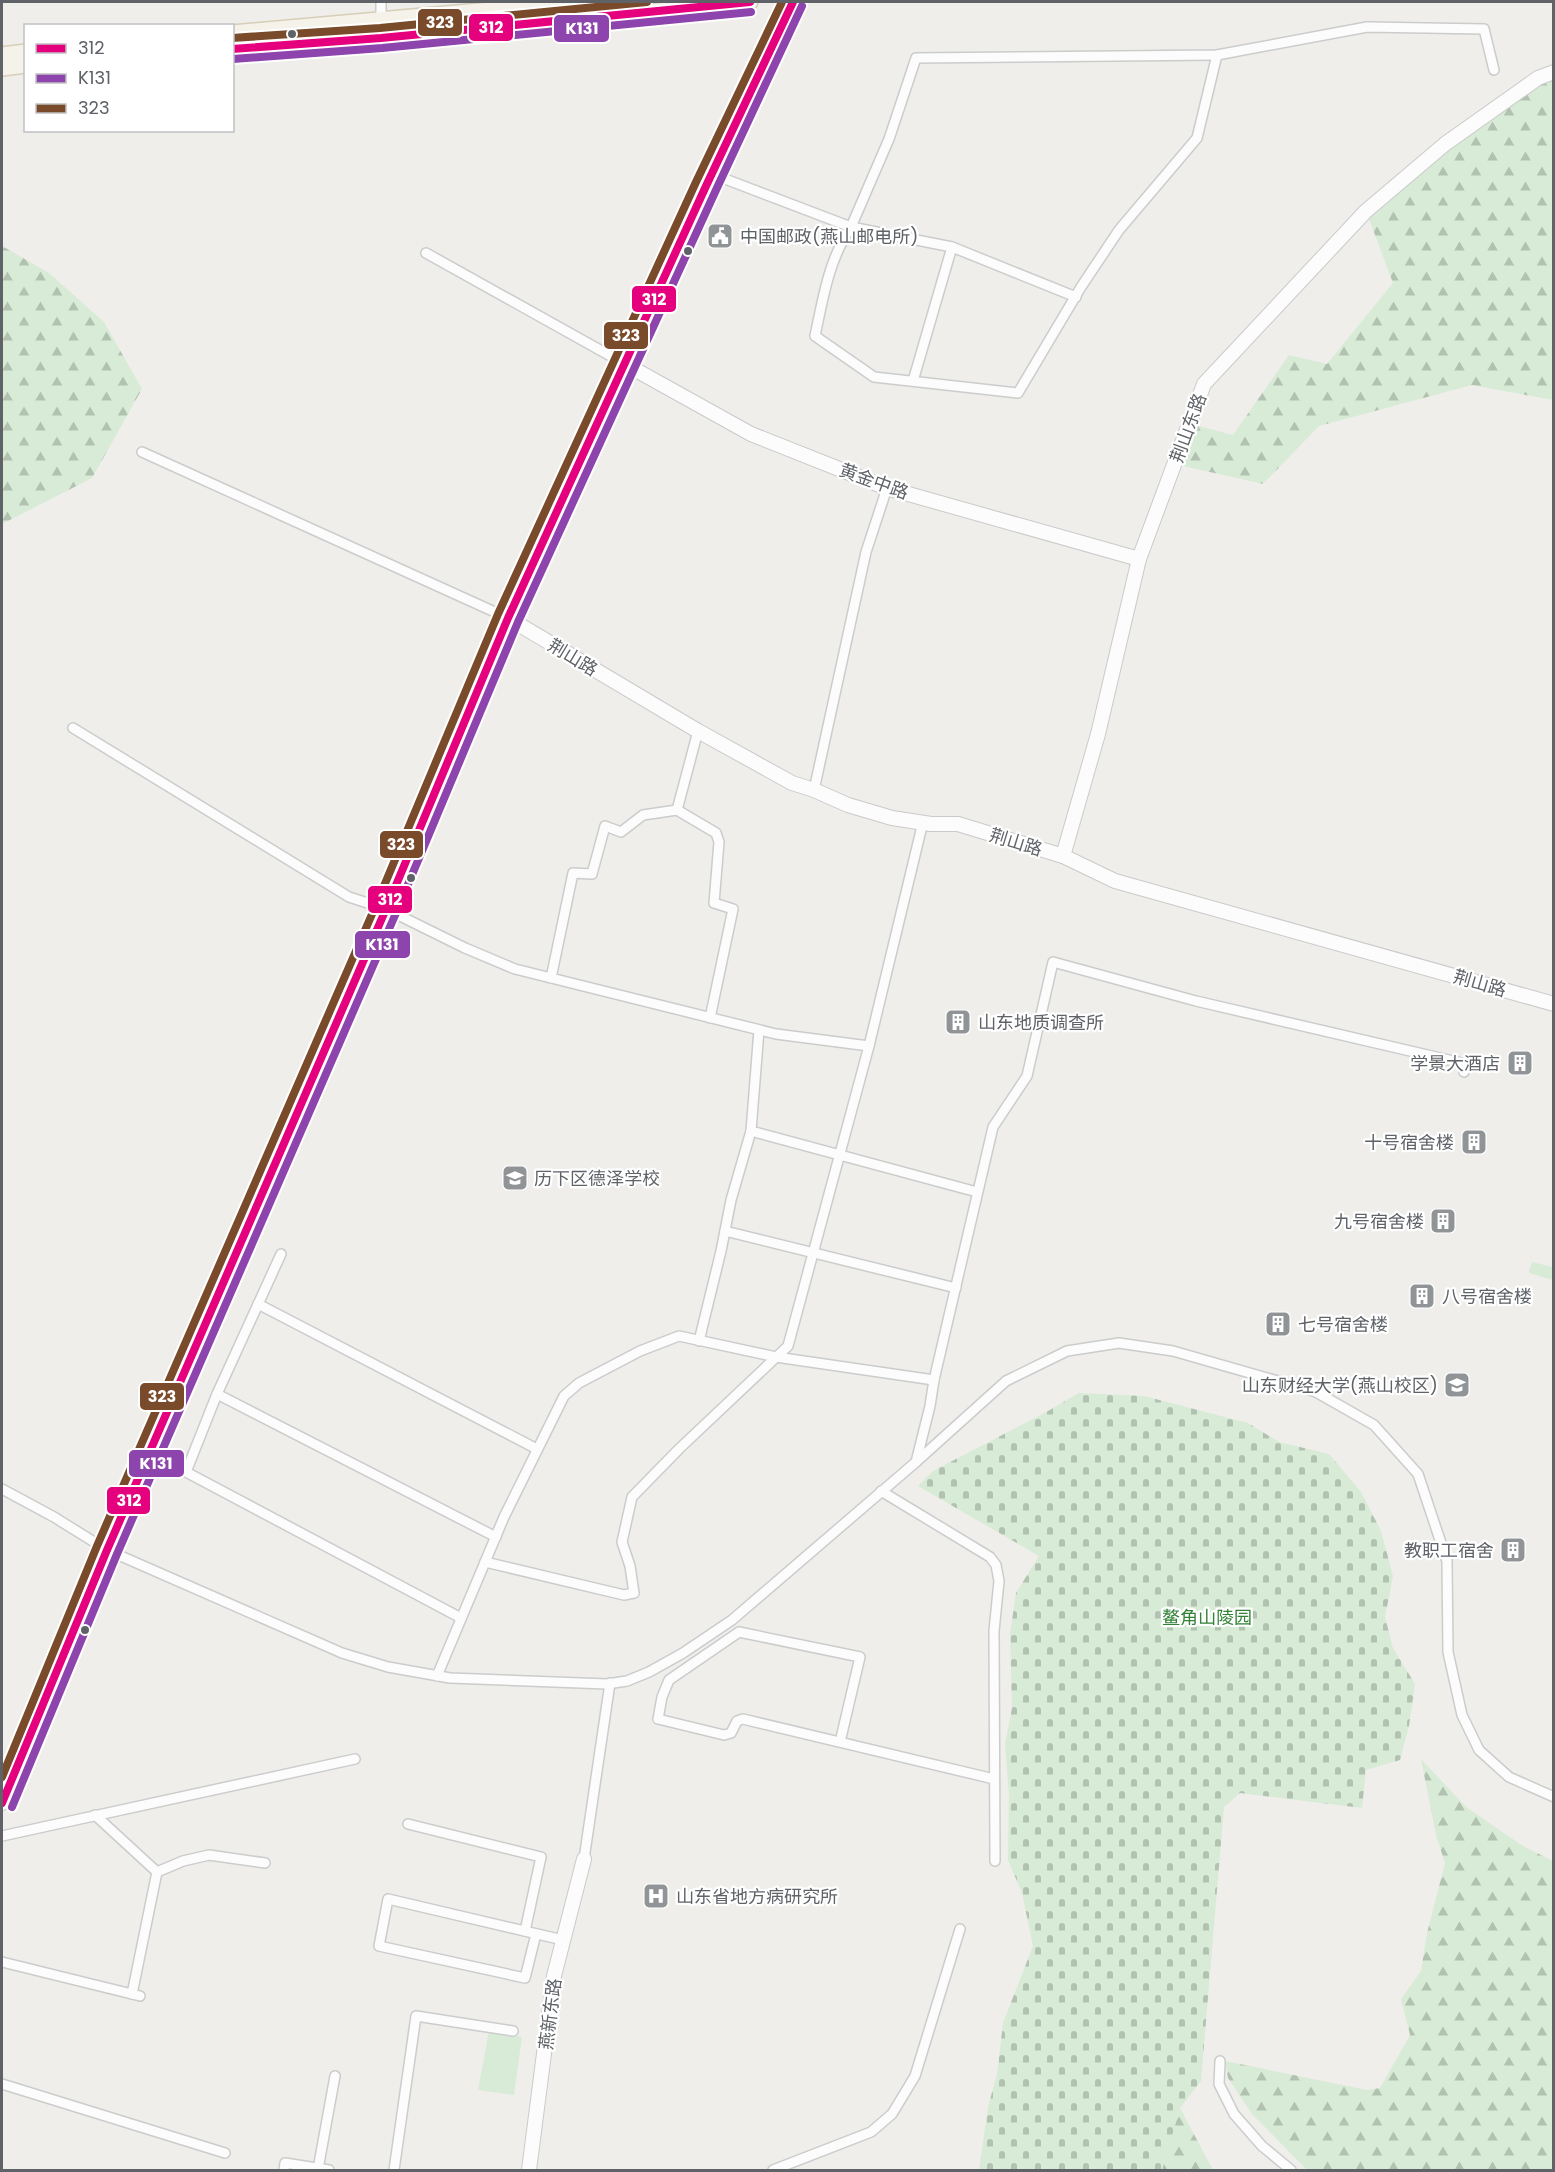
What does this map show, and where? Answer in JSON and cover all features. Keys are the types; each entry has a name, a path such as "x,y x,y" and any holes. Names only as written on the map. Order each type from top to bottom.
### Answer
{"main road":[{"path":"234,33 580,2"},
{"path":"234,49 381,38 750,2"},
{"path":"2,1803 107,1550 386,909 508,618 793,2"},
{"path":"2,55 24,52"},
{"path":"2,68 24,65"},
{"name":"荆山东路","path":"1063,856 1098,734 1139,560 1204,384 1366,211 1445,144 1538,78 1554,72"},
{"name":"黄金中路","path":"625,364 751,434 887,488 1139,560"},
{"name":"荆山路","path":"508,618 698,731 792,783 859,808 892,818 958,824 1063,856 1115,881 1554,1004"},
{"name":"燕新东路","path":"529,2170 554,1976 584,1859"}],"street":[{"path":"381,2 381,38"},
{"path":"1217,55 1197,138 1119,230 1018,393 874,377 815,336 826,285 839,245 851,227 889,139 916,58 1217,55 1366,27 1484,29 1494,70"},
{"path":"712,174 851,227 952,247 1076,297"},
{"path":"912,381 952,247"},
{"path":"426,253 625,364"},
{"path":"142,452 508,618"},
{"path":"814,790 864,560 887,488"},
{"path":"73,728 349,897 386,909 465,948 515,969 776,1034 869,1046"},
{"path":"677,810 698,731"},
{"path":"551,978 573,873 592,874 605,826 621,832 643,815 677,810 716,834 719,842 714,903 732,909 710,1018"},
{"path":"485,1562 624,1595 634,1593 630,1566 622,1542 632,1497 680,1448 788,1346 869,1046 923,822"},
{"path":"916,1462 993,1126 1027,1076 1053,962 1196,1001 1466,1064 1464,1072"},
{"path":"699,1341 731,1200 751,1131 759,1030"},
{"path":"751,1131 840,1153 977,1192"},
{"path":"725,1231 956,1288"},
{"path":"281,1254 217,1394 186,1472 462,1618"},
{"path":"258,1304 537,1449"},
{"path":"437,1676 496,1537 537,1449 564,1396 579,1383 640,1351 679,1336 776,1357 934,1380"},
{"path":"2,1489 54,1517 107,1550 342,1653 388,1667 450,1678 610,1683 627,1681 649,1672 682,1653 732,1620 916,1462 1006,1381 1067,1351 1119,1343 1173,1351 1316,1392 1374,1425 1418,1474 1448,1561 1448,1652 1462,1715 1479,1750 1509,1777 1554,1797"},
{"path":"217,1394 496,1537"},
{"path":"881,1491 990,1557 996,1565 999,1581 994,1631 995,1861"},
{"path":"840,1742 860,1657 739,1632 669,1680 662,1697 658,1719 723,1734 731,1733 737,1721 743,1719 994,1779"},
{"path":"584,1859 610,1683"},
{"path":"2,1836 355,1759"},
{"path":"95,1815 157,1872"},
{"path":"408,1824 542,1857 525,1931"},
{"path":"157,1872 183,1861 209,1855 265,1863"},
{"path":"2,1962 134,1995 157,1872"},
{"path":"536,1934 525,1978 379,1946 388,1899 563,1940"},
{"path":"773,2170 871,2132 892,2114 915,2076 960,1929"},
{"path":"394,2170 416,2016 513,2031"},
{"path":"1220,2061 1219,2084 1234,2114 1262,2146 1291,2170"},
{"path":"318,2169 335,2076"},
{"path":"2,2084 225,2153"},
{"path":"284,2170 285,2163 329,2170"}],"green space":[{"path":"1553,72 1553,400 1472,385 1319,426 1263,484 1183,466 1195,425 1233,435 1289,355 1327,364 1393,283 1366,211"},
{"path":"2,246 49,273 104,322 142,389 92,478 2,524"},
{"path":"1532,1262 1553,1267 1553,1280 1529,1273"},
{"name":"鳌角山陵园","path":"1079,1393 1144,1396 1248,1423 1279,1442 1329,1454 1361,1492 1381,1531 1393,1576 1385,1617 1393,1648 1415,1684 1409,1726 1400,1760 1366,1770 1362,1808 1240,1793 1224,1807 1201,2081 1180,2108 1162,2170 979,2170 988,2107 997,2074 1003,2023 1033,1946 1022,1893 1008,1860 1009,1794 1005,1744 1012,1708 1010,1634 1016,1593 1039,1556 918,1486 933,1471"},
{"path":"1421,1759 1466,1807 1523,1846 1553,1861 1553,2170 1307,2170 1252,2114 1228,2078 1225,2061 1367,2090 1380,2088 1410,2035 1401,1999 1421,1971 1427,1933 1445,1863 1436,1835"},
{"path":"489,2031 522,2037 514,2095 478,2090"},
{"path":"1180,2108 1213,2170 1162,2170"}],"transit line":[{"name":"323","path":"234,38 380,28 647,2"},
{"name":"312","path":"234,49 381,38 750,2"},
{"name":"323","path":"2,1777 97,1546 376,905 498,614 696,182 782,2"},
{"name":"312","path":"2,1803 107,1550 386,909 508,618 793,2"},
{"name":"K131","path":"12,1807 117,1554 396,913 518,622 802,6"},
{"name":"K131","path":"234,59 382,48 751,12"}],"place":[{"name":"中国邮政(燕山邮电所)","path":"720,236"},
{"name":"山东地质调查所","path":"958,1022"},
{"name":"学景大酒店","path":"1520,1063"},
{"name":"十号宿舍楼","path":"1474,1142"},
{"name":"历下区德泽学校","path":"515,1178"},
{"name":"九号宿舍楼","path":"1443,1221"},
{"name":"八号宿舍楼","path":"1422,1296"},
{"name":"七号宿舍楼","path":"1278,1324"},
{"name":"山东财经大学(燕山校区)","path":"1457,1385"},
{"name":"教职工宿舍","path":"1513,1550"},
{"name":"山东省地方病研究所","path":"656,1896"}]}
